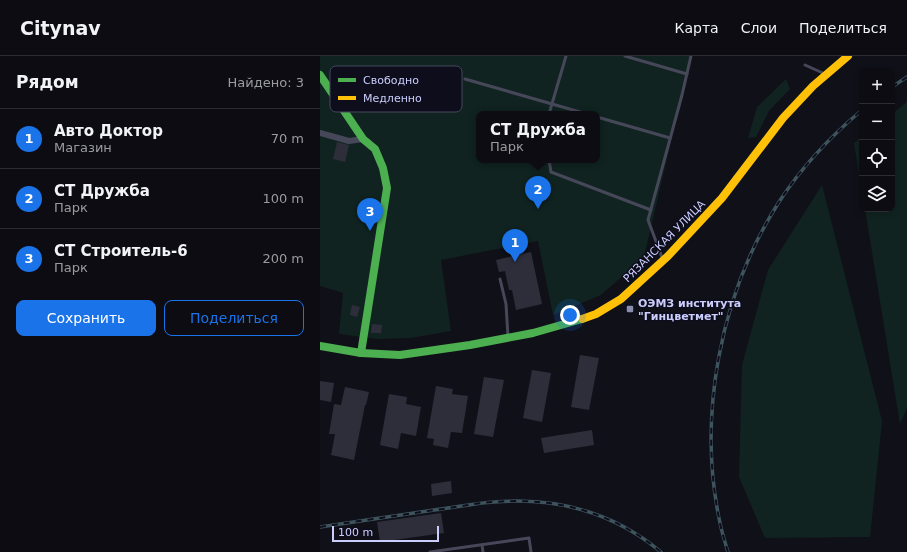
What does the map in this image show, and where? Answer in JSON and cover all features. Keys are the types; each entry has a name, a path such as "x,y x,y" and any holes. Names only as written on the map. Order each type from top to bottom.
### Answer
{"street":[{"name":"РЯЗАНСКАЯ УЛИЦА","path":"320,346 361,353 400,355 470,345 532,333 596,314 621,299 663,260 722,198 783,118 813,86 848,56"},
{"path":"320,75 330,90"},
{"path":"345,112 363,139 375,149 383,168 387,188 361,353"},
{"path":"320,133 349,141 363,139"}],"lane":[{"path":"550,111 566,56"},
{"path":"625,56 687,74"},
{"path":"663,260 648,220 691,56"},
{"path":"805,65 827,74"},
{"path":"465,79 576,111"},
{"path":"600,118 670,138"},
{"path":"550,163 551,172 651,210"},
{"path":"500,280 506,304 508,337"},
{"path":"430,552 529,538 531,552"},
{"path":"482,545 483,552"}],"green space":[{"path":"320,56 691,56 644,257 601,295 553,315 538,241 441,260 451,331 411,338 378,339 339,334 343,293 320,286"},
{"path":"786,79 790,89 769,111 756,137 748,138 757,107"},
{"path":"907,102 907,408 900,424 865,212 895,212 895,112"},
{"path":"859,139 859,174 854,143"},
{"path":"822,185 882,421 870,537 765,538 739,477 742,365 768,270"}],"building":[{"path":"337,142 349,145 345,162 333,159"},
{"path":"531,252 542,304 516,310 512,290 509,290 505,271 499,272 496,260"},
{"path":"352,305 360,307 357,317 350,315"},
{"path":"372,324 382,325 381,333 371,333"},
{"path":"580,355 599,358 589,410 571,407"},
{"path":"532,370 551,373 542,422 523,418"},
{"path":"484,377 504,380 493,437 474,434"},
{"path":"320,381 334,383 331,402 320,400"},
{"path":"436,386 453,389 452,394 468,396 462,433 451,432 448,448 433,445 434,439 427,438"},
{"path":"345,387 369,392 354,460 331,455 335,434 329,434 334,404 341,405"},
{"path":"389,394 407,397 406,404 421,407 416,436 401,433 398,449 380,445"},
{"path":"592,430 594,445 544,453 541,438"},
{"path":"451,481 452,493 432,496 431,484"},
{"path":"441,513 444,533 380,542 377,522"}],"railway":[{"path":"895,85 907,77"},
{"path":"728,552 720,523 714,483 711,441 713,399 719,357 728,316 742,276 759,238 779,202 817,153 859,113"},
{"path":"320,527 479,503 517,501 540,502 583,510 603,517 643,538 661,552"}],"traffic: fast":[{"path":"320,75 330,90"},
{"path":"345,112 363,139 375,149 383,168 387,188 361,353"},
{"path":"320,346 361,353 400,355 470,345 533,333 582,319"}],"traffic: slow":[{"path":"582,319 596,314 621,299 668,256 722,198 783,118 813,86 848,56"}],"place":[{"name":"СТ Дружба","path":"538,209"},
{"name":"СТ Строитель-6","path":"370,231"},
{"name":"Авто Доктор","path":"515,262"},
{"name":"ОЭМЗ института \"Гинцветмет\"","path":"630,309"}]}
